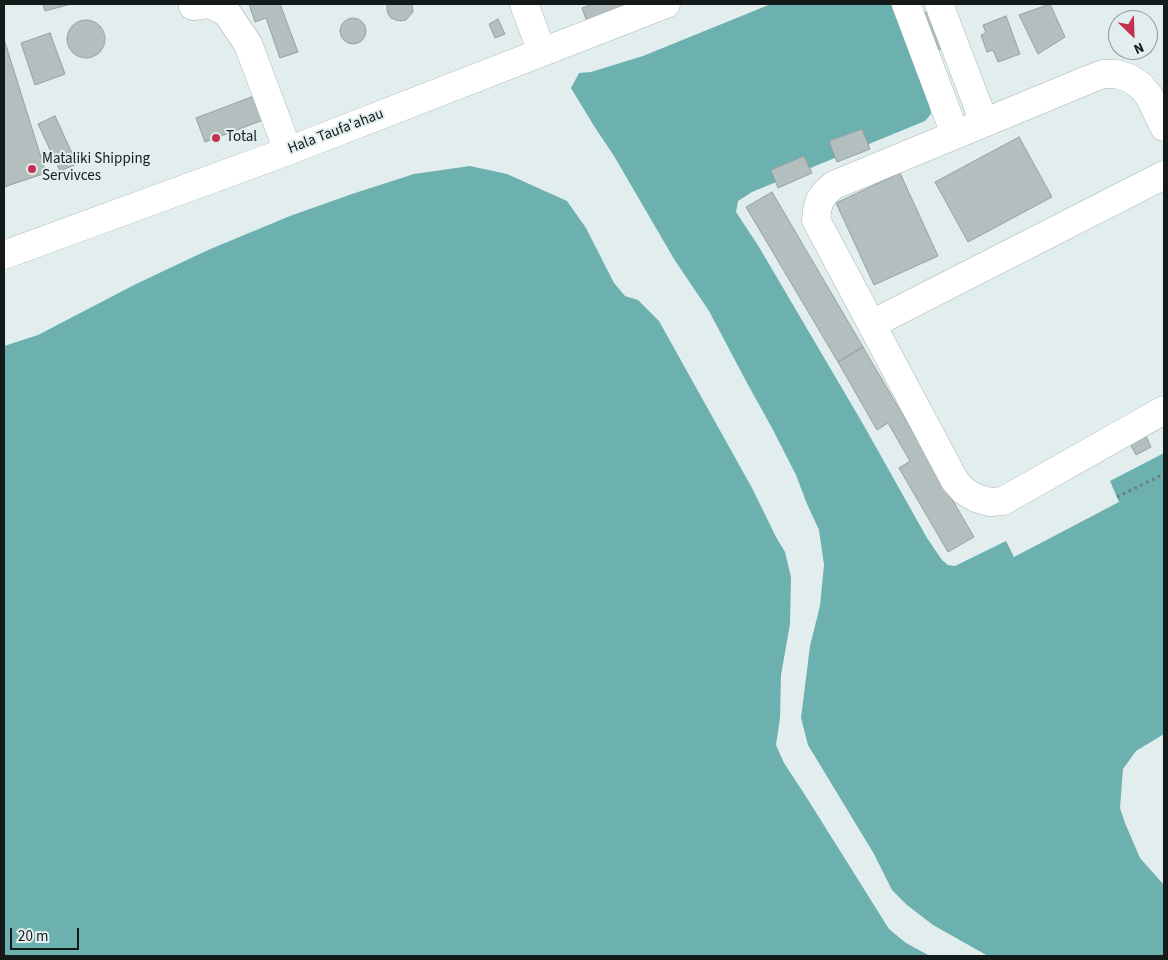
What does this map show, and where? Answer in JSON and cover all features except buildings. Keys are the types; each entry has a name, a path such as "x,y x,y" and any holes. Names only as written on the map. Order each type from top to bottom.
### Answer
{"street":[{"path":"193,6 210,4 227,13 248,44 288,151"},
{"path":"524,4 542,52"},
{"name":"Hala Taufa'ahau","path":"4,255 288,151 666,4"},
{"path":"906,4 955,134"},
{"path":"939,4 984,122"},
{"path":"1164,127 1149,96 1141,86 1130,78 1116,74 1103,74 834,186 820,200 816,220 955,481 964,491 976,498 990,502 1003,501 1164,410"},
{"path":"872,324 1164,175"}],"path":[{"path":"1117,498 1164,474"}],"water":[{"path":"771,4 891,4 930,106 931,114 925,121 752,192 738,201 736,212 759,247 863,424 927,538 942,560 948,565 955,566 1006,541 1014,557 1119,502 1110,481 1164,453 1164,734 1136,751 1123,769 1120,808 1140,858 1164,885 1164,956 988,956 933,925 907,905 892,890 874,854 808,745 801,718 810,646 820,606 824,565 819,530 796,475 709,311 674,259 614,156 571,88 579,73 591,72 643,56"},
{"path":"470,166 507,174 567,201 586,228 614,283 625,296 638,300 659,321 752,488 785,552 791,577 790,624 781,675 780,718 776,745 784,763 889,929 906,943 930,956 4,956 4,346 38,335 136,284 208,250 290,216 414,174"}],"place":[{"name":"Total","path":"216,138"},
{"name":"Mataliki Shipping Servivces","path":"32,169"}]}
